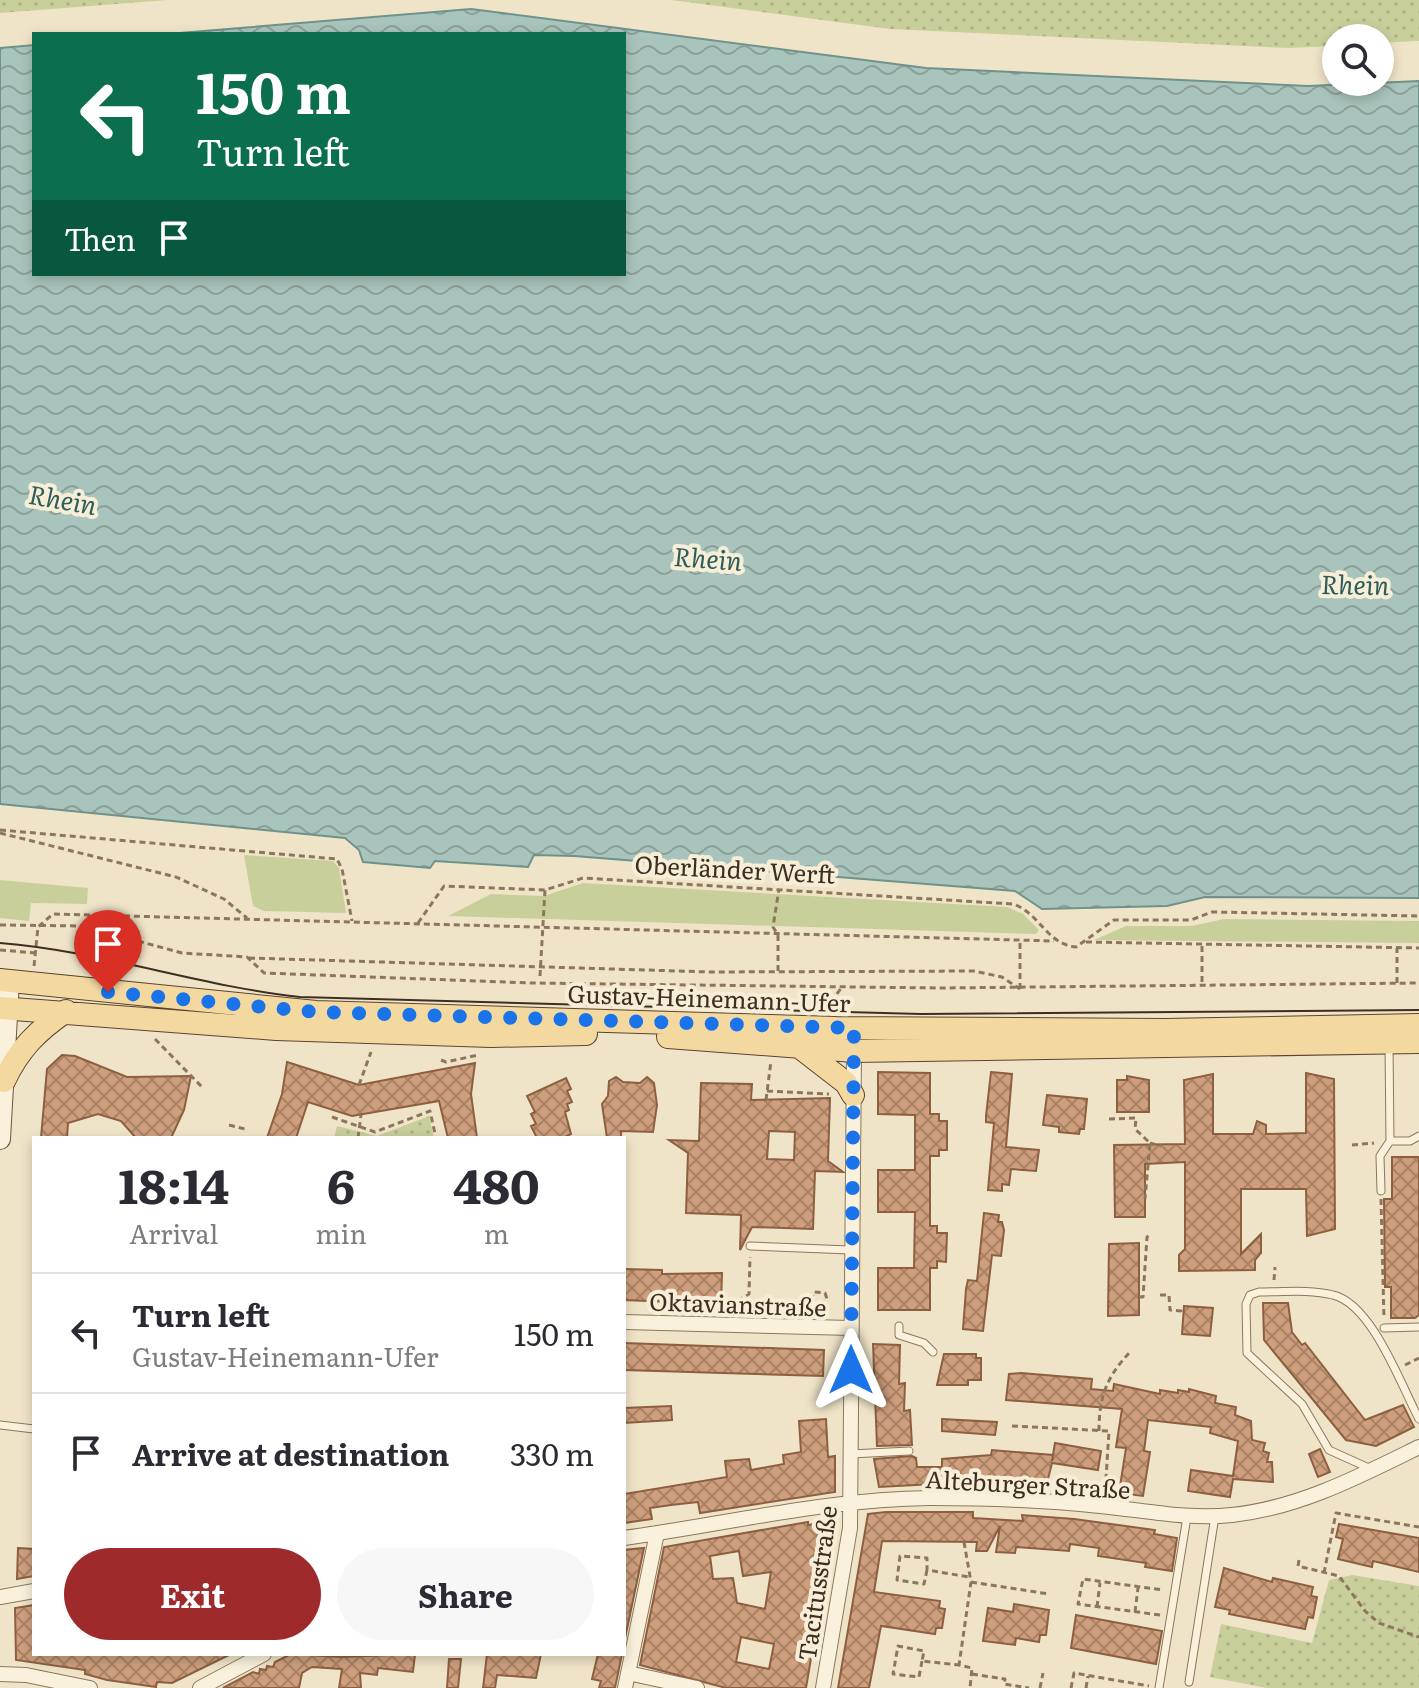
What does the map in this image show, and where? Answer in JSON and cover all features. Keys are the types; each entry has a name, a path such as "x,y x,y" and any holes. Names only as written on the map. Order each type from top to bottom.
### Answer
{"main road":[{"name":"Gustav-Heinemann-Ufer","path":"4,980 316,1012 854,1028 1165,1030 1419,1025"},
{"name":"Gustav-Heinemann-Ufer","path":"4,1008 260,1028 478,1036 681,1038 854,1051 1419,1042"},
{"path":"4,1081 15,1058 37,1031 66,1011"},
{"path":"801,1048 846,1083 853,1095"}],"street":[{"path":"0,1139 4,1081 4,980"},
{"name":"Tacitusstraße","path":"823,1688 850,1528 854,1051"},
{"name":"Oktavianstraße","path":"626,1322 851,1328"},
{"name":"Alteburger Straße","path":"626,1538 850,1502 965,1499 1104,1506 1187,1517 1215,1516 1291,1503 1336,1487 1419,1447"},
{"path":"657,1533 627,1680 697,1688"},
{"path":"0,1597 32,1591"},
{"path":"200,1688 260,1656"},
{"path":"0,1674 26,1675 90,1688"}],"lane":[{"path":"854,1028 854,1051"},
{"path":"1381,1191 1380,1156 1390,1141 1389,1042"},
{"path":"1390,1141 1410,1141 1419,1136"},
{"path":"750,1246 850,1250"},
{"path":"1373,1470 1329,1450 1302,1404 1247,1353 1246,1304 1250,1295 1259,1292 1320,1293 1336,1295 1353,1305 1369,1322 1419,1419"},
{"path":"899,1326 899,1335 924,1343 933,1352"},
{"path":"1384,1328 1419,1327"},
{"path":"0,1425 32,1429"},
{"path":"851,1454 909,1451"},
{"path":"1189,1682 1215,1516"},
{"path":"1159,1688 1187,1517"}],"path":[{"path":"0,832 176,877 224,899 247,918"},
{"path":"0,832 337,859 342,869 352,921"},
{"name":"Oberländer Werft","path":"418,923 444,886 545,890 583,878 1013,904 1029,909 1054,941"},
{"path":"778,971 778,935 773,927 779,889"},
{"path":"540,976 545,890"},
{"path":"34,965 38,927 53,914 1054,941 1076,947 1114,920 1191,920 1212,912 1419,916"},
{"path":"0,925 83,926 182,953 265,961 270,957 540,968 974,971 1002,977 1020,989"},
{"path":"1020,942 1020,989"},
{"path":"1086,942 1419,948"},
{"path":"1202,945 1202,986"},
{"path":"1397,948 1397,983"},
{"path":"0,950 36,953"},
{"path":"247,957 264,973 532,983 1020,989 1419,983"},
{"path":"151,1020 156,1043 185,1066 202,1087"},
{"path":"766,1100 773,1046"},
{"path":"359,1085 371,1051"},
{"path":"441,1060 446,1062 490,1053"},
{"path":"767,1091 853,1095"},
{"path":"332,1117 375,1132 430,1111 436,1136"},
{"path":"359,1136 361,1115"},
{"path":"1109,1119 1136,1118 1135,1129 1150,1143 1161,1146"},
{"path":"229,1125 245,1129"},
{"path":"1352,1145 1390,1141"},
{"path":"1145,1199 1150,1143"},
{"path":"1381,1191 1384,1318"},
{"path":"1139,1297 1143,1297 1141,1264 1147,1237 1152,1234"},
{"path":"750,1246 749,1294 724,1308 809,1307 824,1304 825,1293 814,1292 809,1307"},
{"path":"1160,1295 1169,1295 1170,1310 1181,1311 1181,1315"},
{"path":"1099,1431 1099,1410 1108,1378 1131,1351"},
{"path":"1398,1368 1419,1358"},
{"path":"1012,1426 1109,1431 1104,1506"},
{"path":"1324,1573 1336,1513 1419,1527"},
{"path":"959,1665 970,1580 964,1542"},
{"path":"900,1556 927,1558 927,1570 924,1584 897,1580 900,1556"},
{"path":"1299,1560 1298,1566 1339,1576 1365,1611 1379,1623 1419,1637"},
{"path":"927,1570 1049,1594"},
{"path":"1171,1617 1078,1604 1083,1579 1176,1591"},
{"path":"1097,1607 1101,1582"},
{"path":"1135,1612 1138,1586"},
{"path":"898,1646 924,1651 922,1661 919,1677 893,1674 898,1646"},
{"path":"922,1661 972,1668 970,1688"},
{"path":"1040,1688 1043,1673"},
{"path":"1071,1688 1074,1673 1159,1688"},
{"path":"972,1674 1005,1679 1004,1684 1029,1688"},
{"path":"1086,1688 1088,1675"},
{"path":"1116,1688 1117,1680"}],"green space":[{"path":"0,0 168,0 0,13"},
{"path":"671,0 1419,0 1419,41 1394,42 1394,24 1322,24 1322,47 1288,48 890,29"},
{"path":"244,855 333,861 339,868 346,913 264,911 253,906"},
{"path":"0,880 88,888 87,904 31,903 29,921 0,918"},
{"path":"583,883 1007,907 1023,914 1039,930 1036,934 448,916 491,894 544,896"},
{"path":"1224,919 1419,921 1419,943 1094,940 1126,926 1192,926"},
{"path":"429,1116 434,1136 377,1136"},
{"path":"337,1126 377,1136 334,1136"},
{"path":"1352,1575 1419,1586 1419,1688 1267,1688 1210,1677 1221,1624 1312,1643 1329,1580"}],"water":[{"name":"Rhein","path":"471,9 926,68 1322,85 1322,96 1394,96 1394,82 1419,81 1419,898 1205,897 1167,906 1042,909 1015,891 574,856 534,855 528,867 435,861 430,868 363,862 359,850 345,838 0,804 0,48 32,45 32,276 626,276 626,32 191,32"}],"building":[{"path":"62,1055 75,1056 127,1077 191,1076 184,1110 172,1136 134,1136 121,1121 98,1114 68,1123 67,1136 41,1136 47,1069"},
{"path":"287,1062 359,1085 475,1063 471,1094 477,1136 448,1136 439,1101 352,1116 308,1102 297,1136 268,1136 282,1094"},
{"path":"878,1072 930,1073 930,1114 939,1114 939,1121 947,1121 947,1150 939,1150 939,1156 930,1156 930,1226 937,1226 937,1233 947,1233 946,1262 937,1261 937,1268 930,1268 930,1310 878,1310 878,1268 914,1268 915,1212 878,1212 878,1170 915,1170 915,1115 878,1114"},
{"path":"991,1072 1012,1074 1006,1147 1039,1150 1036,1171 1011,1169 1009,1185 1002,1184 1002,1191 988,1190 994,1123 986,1122"},
{"path":"1306,1073 1334,1079 1335,1229 1307,1236 1306,1189 1241,1189 1241,1254 1261,1234 1261,1253 1255,1260 1255,1270 1179,1271 1179,1255 1185,1249 1185,1162 1145,1164 1145,1217 1115,1217 1114,1145 1185,1144 1184,1080 1213,1074 1213,1134 1253,1134 1257,1121 1266,1125 1266,1134 1306,1133"},
{"path":"1127,1076 1149,1080 1149,1112 1117,1112 1117,1080 1127,1080"},
{"path":"616,1077 623,1082 640,1083 647,1077 654,1083 657,1105 653,1132 621,1131 621,1136 607,1136 602,1104 608,1096 609,1081"},
{"path":"566,1078 572,1102 567,1104 569,1110 565,1112 571,1134 536,1136 531,1126 536,1124 531,1114 535,1112 527,1096"},
{"path":"701,1083 752,1084 751,1100 830,1098 828,1161 843,1172 815,1171 813,1229 752,1227 740,1250 741,1215 686,1213 688,1153 669,1140 699,1141","holes":["769,1131 795,1132 794,1160 767,1159"]},
{"path":"1047,1095 1087,1099 1084,1129 1080,1129 1079,1134 1059,1132 1059,1127 1043,1125"},
{"path":"1392,1157 1419,1157 1419,1315 1415,1318 1391,1318 1391,1287 1385,1287 1384,1199 1392,1199"},
{"path":"984,1213 999,1215 998,1222 1002,1222 1004,1230 1001,1256 992,1255 983,1331 963,1329 968,1280 977,1281"},
{"path":"1139,1243 1139,1315 1108,1316 1109,1244"},
{"path":"626,1269 662,1270 662,1274 722,1273 721,1304 626,1300"},
{"path":"1263,1303 1288,1303 1292,1332 1302,1345 1305,1343 1365,1420 1403,1405 1414,1427 1376,1446 1346,1440 1264,1340"},
{"path":"1184,1306 1213,1308 1210,1336 1182,1334"},
{"path":"626,1343 824,1350 823,1376 626,1370"},
{"path":"873,1344 900,1345 899,1384 905,1383 904,1411 910,1410 912,1445 877,1446"},
{"path":"944,1354 976,1354 976,1358 981,1358 981,1380 968,1380 968,1385 937,1385"},
{"path":"1009,1374 1092,1379 1091,1389 1113,1391 1114,1384 1160,1394 1160,1390 1178,1393 1178,1390 1189,1392 1189,1389 1216,1396 1215,1403 1236,1407 1235,1415 1251,1421 1252,1440 1265,1443 1263,1451 1269,1453 1267,1462 1272,1462 1273,1482 1233,1479 1230,1497 1188,1491 1191,1470 1233,1476 1238,1441 1210,1433 1211,1427 1148,1420 1144,1451 1150,1452 1143,1496 1119,1493 1126,1448 1116,1447 1122,1409 1006,1400"},
{"path":"671,1406 672,1420 626,1423 626,1408"},
{"path":"826,1419 828,1457 835,1456 835,1492 700,1513 698,1502 650,1508 652,1519 626,1523 626,1494 727,1477 725,1461 749,1459 751,1470 784,1464 783,1455 801,1452 799,1421"},
{"path":"942,1419 997,1422 995,1435 942,1431"},
{"path":"1055,1443 1101,1451 1098,1470 1052,1463 1047,1483 990,1481 879,1487 874,1459 912,1456 916,1458 917,1467 942,1467 942,1459 991,1455 992,1450 1053,1455"},
{"path":"1320,1449 1330,1472 1318,1477 1309,1454"},
{"path":"973,1512 973,1518 1023,1521 1022,1515 1074,1519 1155,1530 1154,1534 1177,1538 1172,1571 1145,1567 1146,1563 1098,1556 1099,1548 1070,1544 1069,1551 1016,1547 1015,1553 996,1552 1000,1526 987,1551 976,1551 977,1542 882,1541 874,1592 940,1601 939,1608 945,1609 942,1628 936,1628 935,1634 881,1626 869,1688 838,1688 868,1514"},
{"path":"808,1522 808,1525 824,1522 830,1527 831,1540 806,1688 726,1688 640,1665 664,1547","holes":["739,1551 743,1576 771,1572 765,1609 737,1603 733,1578 713,1579 710,1556","741,1637 774,1644 769,1669 736,1662"]},
{"path":"1339,1524 1419,1538 1419,1572 1373,1561 1372,1567 1338,1559 1343,1539 1336,1537"},
{"path":"18,1548 32,1549 32,1576 17,1579"},
{"path":"644,1548 626,1634 626,1550"},
{"path":"1224,1568 1272,1582 1273,1578 1313,1587 1311,1596 1317,1597 1313,1618 1308,1617 1305,1629 1229,1614 1230,1610 1215,1607"},
{"path":"1014,1604 1049,1610 1046,1635 1040,1635 1039,1642 1016,1638 1015,1645 983,1641 988,1608 1013,1612"},
{"path":"32,1605 32,1656 227,1656 172,1683 157,1682 156,1687 107,1680 85,1674 85,1670 16,1660 15,1608"},
{"path":"1076,1615 1162,1631 1156,1664 1071,1648"},
{"path":"287,1656 415,1656 413,1672 378,1668 377,1675 360,1673 361,1688 339,1688 342,1669 312,1667 302,1673 299,1688 223,1688 253,1672 259,1674 260,1669 266,1670 267,1666 273,1667 275,1662"},
{"path":"487,1656 541,1656 536,1678 497,1675 495,1688 483,1688"},
{"path":"598,1656 622,1656 615,1688 599,1688 601,1681 592,1679"},
{"path":"449,1659 461,1659 458,1688 447,1688"}],"tram line":[{"path":"0,943 76,953 224,985 300,997 921,1014 1419,1010"}],"route":[{"path":"108,992 316,1012 854,1028 851,1370"}]}
